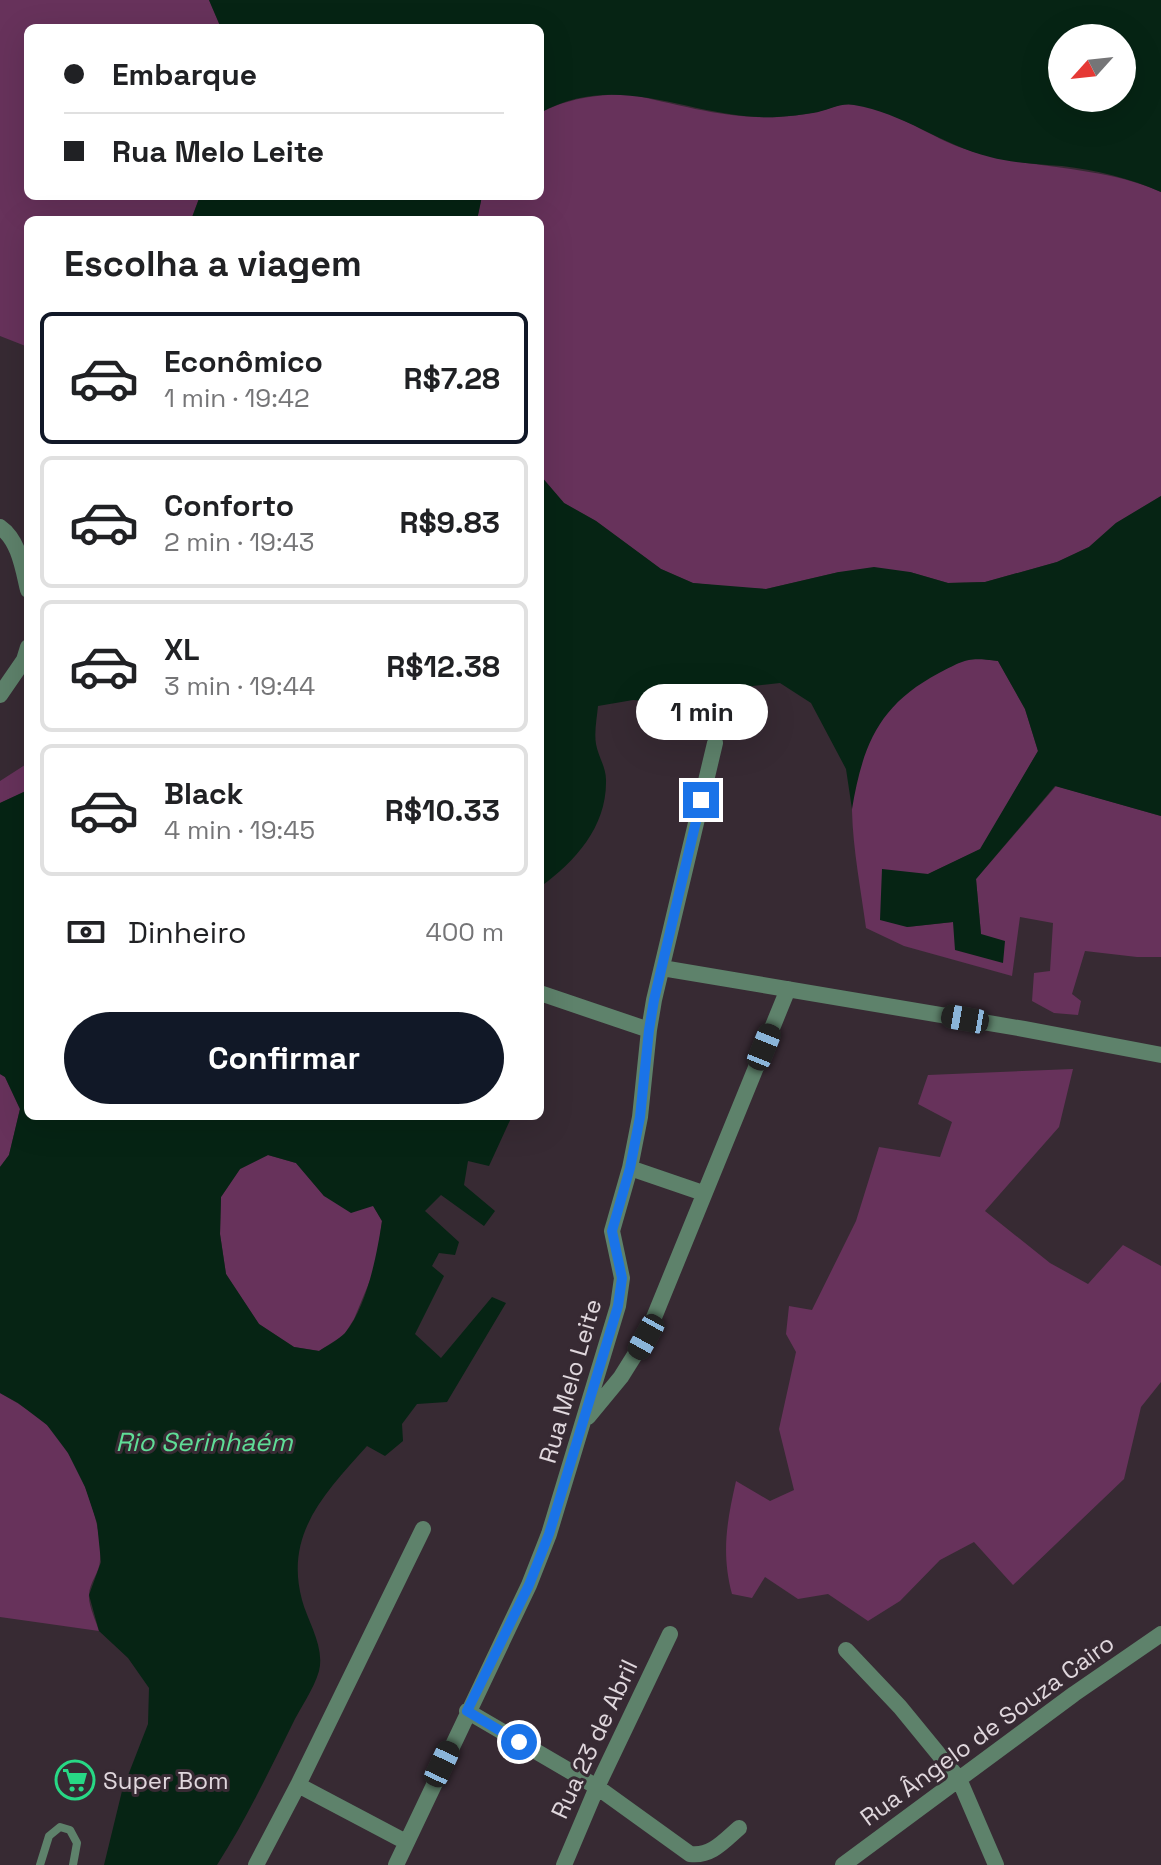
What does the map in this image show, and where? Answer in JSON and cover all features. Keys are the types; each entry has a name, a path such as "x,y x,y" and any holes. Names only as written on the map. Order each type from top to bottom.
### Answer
{"street":[{"path":"3,532 24,573"},
{"path":"0,695 24,660"},
{"name":"Rua Melo Leite","path":"396,1865 529,1585 549,1534 585,1421 622,1289 612,1231 630,1168 640,1117 649,1030 662,968 715,743"},
{"path":"662,968 1161,1055"},
{"path":"585,1421 621,1377 646,1337 788,989"},
{"path":"544,994 649,1030"},
{"path":"630,1168 703,1193"},
{"path":"256,1865 423,1529"},
{"name":"Rua 23 de Abril","path":"564,1865 597,1787 670,1634"},
{"name":"Rua Ângelo de Souza Cairo","path":"843,1865 1161,1634"},
{"path":"846,1650 900,1707 959,1779 996,1865"},
{"path":"467,1711 597,1787 690,1854 709,1852 739,1828"},
{"path":"298,1785 406,1842"}],"lane":[{"path":"40,1865 49,1836 60,1827 74,1834 77,1843 73,1865"}],"shaded area":[{"path":"0,0 209,0 219,24 24,24 24,200 198,200 192,216 24,216 24,345 0,336"},
{"path":"628,94 703,110 760,117 802,115 847,104 864,106 878,109 947,142 984,155 1111,176 1161,192 1161,496 1116,523 1089,547 1057,562 985,582 948,583 910,572 839,572 766,589 693,583 661,569 596,521 564,503 544,480 544,216 478,216 481,200 544,200 544,111 582,98"},
{"path":"969,657 998,661 1025,709 1038,751 981,849 928,874 907,927 953,922 981,934 976,879 1056,786 1161,816 1161,957 1085,951 1072,994 1081,1001 1078,1015 1054,1013 1032,1001 1034,973 1050,971 1053,923 1020,917 1012,976 904,946 866,928 852,811 862,759 879,725 901,697 914,686"},
{"path":"24,766 24,792 0,803 0,781"},
{"path":"1073,1069 1059,1127 985,1211 1050,1263 1088,1284 1123,1245 1161,1266 1161,1382 1141,1407 1124,1479 1013,1585 974,1542 940,1560 900,1601 868,1621 828,1594 798,1599 765,1577 752,1598 732,1594 726,1537 736,1481 770,1501 794,1490 779,1429 796,1352 786,1334 789,1306 812,1310 856,1221 879,1147 940,1157 952,1122 918,1104 928,1075"},
{"path":"0,1074 5,1077 20,1109 9,1155 0,1167"},
{"path":"268,1155 296,1163 324,1196 373,1205 382,1221 376,1266 354,1319 344,1335 319,1351 294,1347 259,1324 226,1274 220,1234 221,1197 240,1169"},
{"path":"0,1393 46,1424 68,1452 85,1488 100,1543 100,1564 89,1595 99,1631 0,1617"}],"water":[{"path":"209,0 1161,0 1161,192 1100,172 1017,162 972,152 889,115 854,105 777,117 746,116 657,100 599,95 570,100 544,111 544,24 219,24"},
{"path":"198,200 481,200 478,216 192,216"},
{"path":"544,480 564,503 596,521 661,569 693,583 766,589 874,567 910,572 948,583 985,582 1057,562 1089,547 1116,523 1161,496 1161,816 1055,786 976,879 981,934 1005,941 1003,963 955,950 953,922 907,927 880,920 882,869 928,874 980,849 1038,751 1025,709 998,661 973,659 955,665 918,685 888,713 869,746 852,809 846,769 811,703 780,683 707,691 672,703 633,700 598,706 595,739 605,771 605,797 595,827 566,866 544,884"},
{"name":"Rio Serinhaém","path":"24,792 24,1120 510,1120 489,1166 468,1161 464,1185 495,1211 484,1226 441,1195 425,1211 459,1242 455,1255 439,1253 432,1266 444,1276 415,1334 441,1358 492,1297 506,1303 447,1402 417,1404 402,1424 403,1441 385,1456 367,1446 312,1515 299,1554 298,1576 302,1600 320,1653 319,1671 238,1831 217,1865 104,1865 122,1791 148,1724 149,1688 128,1658 99,1631 89,1595 101,1562 97,1523 85,1487 68,1453 47,1425 0,1393 0,1167 9,1155 20,1109 5,1077 0,1074 0,803","holes":["268,1155 296,1163 324,1196 351,1213 373,1206 382,1221 374,1264 353,1322 345,1333 319,1351 294,1347 259,1324 226,1274 220,1234 221,1197 240,1169"]}],"place":[{"name":"Super Bom","path":"75,1780"}],"route":[{"path":"519,1742 467,1711 529,1585 549,1534 618,1306 622,1278 612,1231 630,1168 640,1117 654,1000 701,800"}]}
